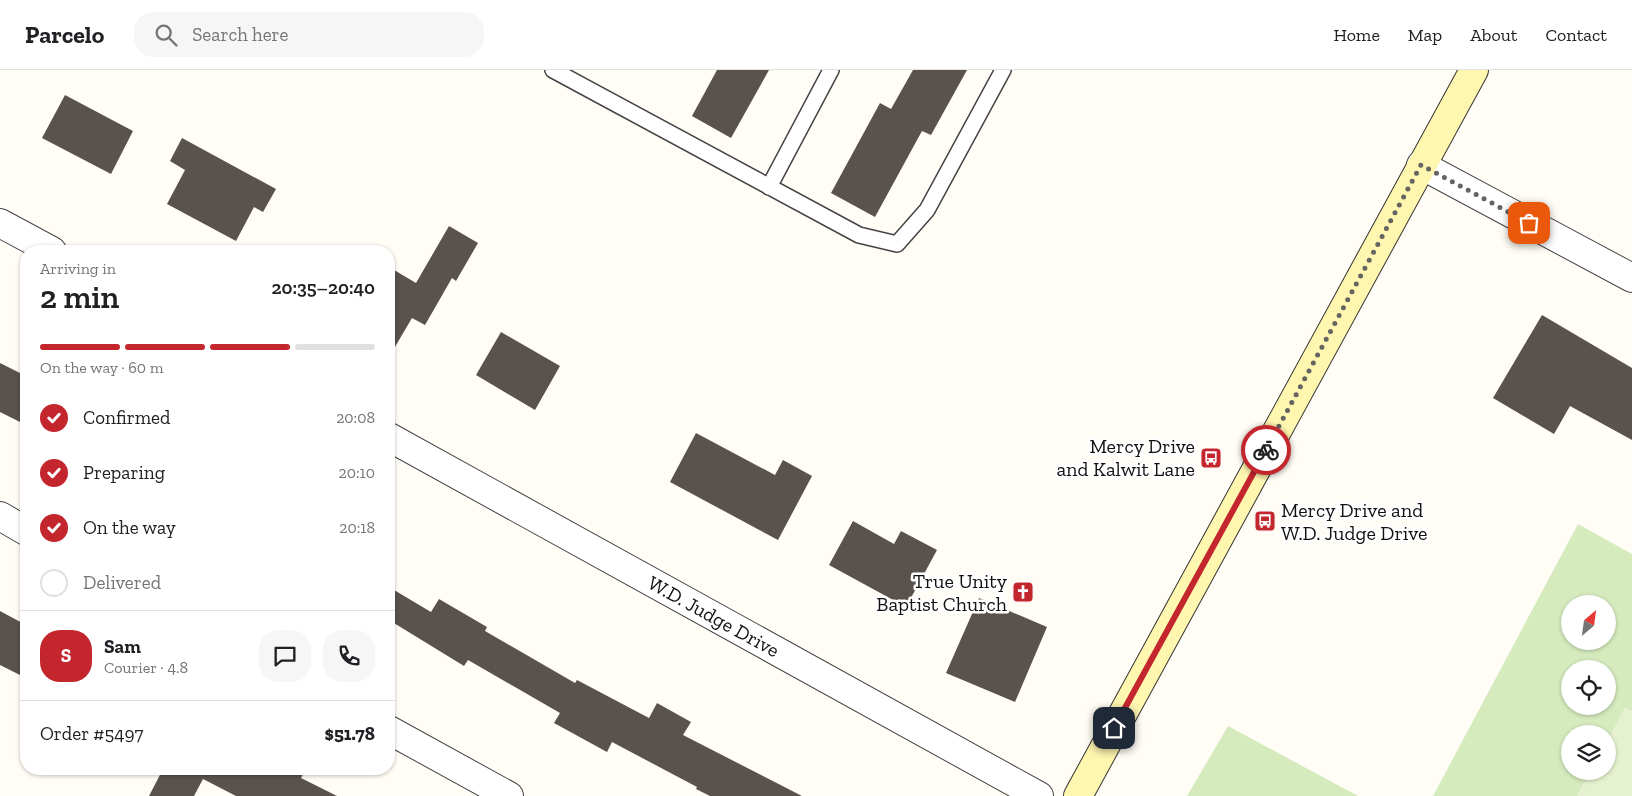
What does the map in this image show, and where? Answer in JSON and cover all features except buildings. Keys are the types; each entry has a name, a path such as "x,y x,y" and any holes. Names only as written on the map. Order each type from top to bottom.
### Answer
{"street":[{"path":"1078,796 1474,70"},
{"path":"1421,165 1632,278"},
{"path":"0,223 41,245"},
{"name":"W.D. Judge Drive","path":"395,440 1039,796"},
{"path":"0,516 20,528"},
{"path":"395,733 509,796"}],"lane":[{"path":"553,70 859,235 897,244 927,210 1003,70"},
{"path":"769,187 831,70"}],"green space":[{"path":"1578,524 1632,554 1632,796 1433,796"},
{"path":"1625,707 1632,711 1632,796 1577,796 1585,780 1616,780 1616,725"},
{"path":"1228,726 1358,796 1187,796"}],"way so far":[{"path":"1266,450 1421,165 1529,223"}],"place":[{"name":"Mercy Drive and Kalwit Lane","path":"1211,458"},
{"name":"Mercy Drive and W.D. Judge Drive","path":"1265,521"},
{"name":"True Unity Baptist Church","path":"1023,592"}],"route":[{"path":"1114,728 1266,450"}]}
